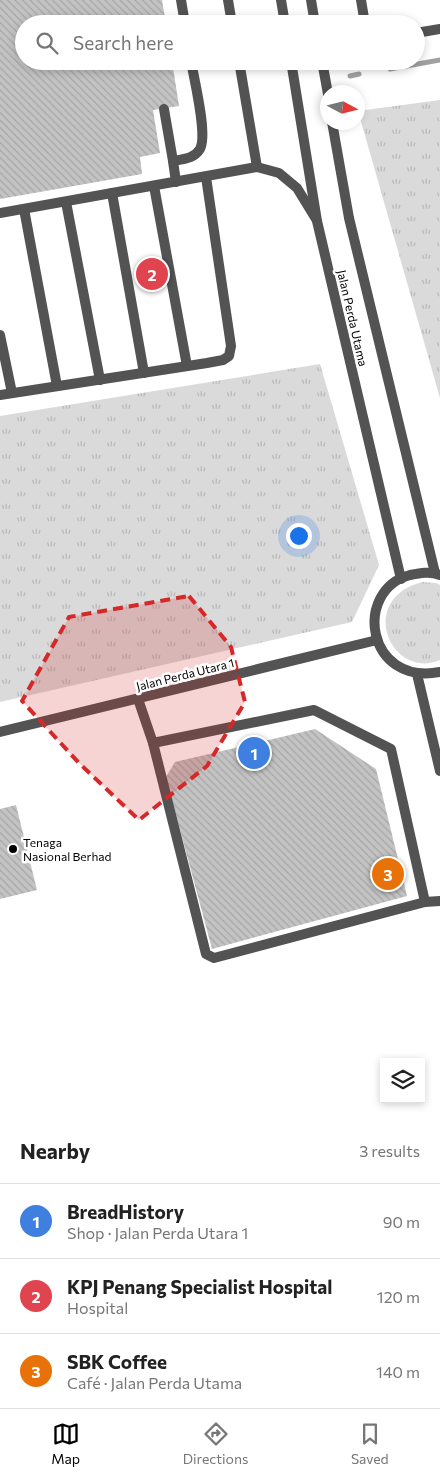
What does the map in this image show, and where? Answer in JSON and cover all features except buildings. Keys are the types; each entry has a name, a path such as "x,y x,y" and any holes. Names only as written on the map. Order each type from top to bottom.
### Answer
{"street":[{"path":"181,0 184,15"},
{"path":"228,0 230,15"},
{"path":"281,0 284,15"},
{"path":"311,0 314,15"},
{"path":"361,0 364,15"},
{"path":"425,32 440,29"},
{"path":"173,161 190,158 200,150 204,137 193,70"},
{"path":"240,70 256,167"},
{"name":"Jalan Perda Utama","path":"292,70 317,221 401,579"},
{"path":"324,70 326,85"},
{"path":"164,109 176,182"},
{"name":"Jalan Perda Utama","path":"333,130 349,218 438,574"},
{"path":"0,213 256,167 279,173 298,188 317,221"},
{"path":"0,395 223,360 229,356 230,346 206,177"},
{"path":"154,186 187,366"},
{"path":"112,193 144,373"},
{"path":"66,202 100,380"},
{"path":"24,209 56,386"},
{"path":"0,335 12,393"},
{"path":"438,574 420,572 392,584 382,596 376,610 374,625 377,640 383,653 393,663 417,674 440,672"},
{"name":"Jalan Perda Utara 1","path":"0,732 377,640"},
{"path":"417,674 440,771"},
{"path":"138,699 153,743 206,954 214,958 425,902 440,901"},
{"path":"153,743 314,710 391,749 425,902"}],"highlighted area":[{"path":"189,596 231,647 245,702 207,766 139,820 79,763 22,701 69,617"}],"green space":[{"path":"440,100 440,398 363,130 365,130 365,110"},
{"path":"320,364 379,565 352,622 0,702 0,416"},
{"path":"422,582 440,585 440,660 423,663 408,659 396,649 388,636 386,620 390,605 402,591"}],"waterway":[{"path":"425,63 440,60"},
{"path":"350,76 359,74"}],"place":[{"name":"KPJ Penang Specialist Hospital","path":"152,274"},
{"name":"BreadHistory","path":"254,753"},
{"name":"Tenaga Nasional Berhad","path":"13,849"},
{"name":"SBK Coffee","path":"388,874"}]}
